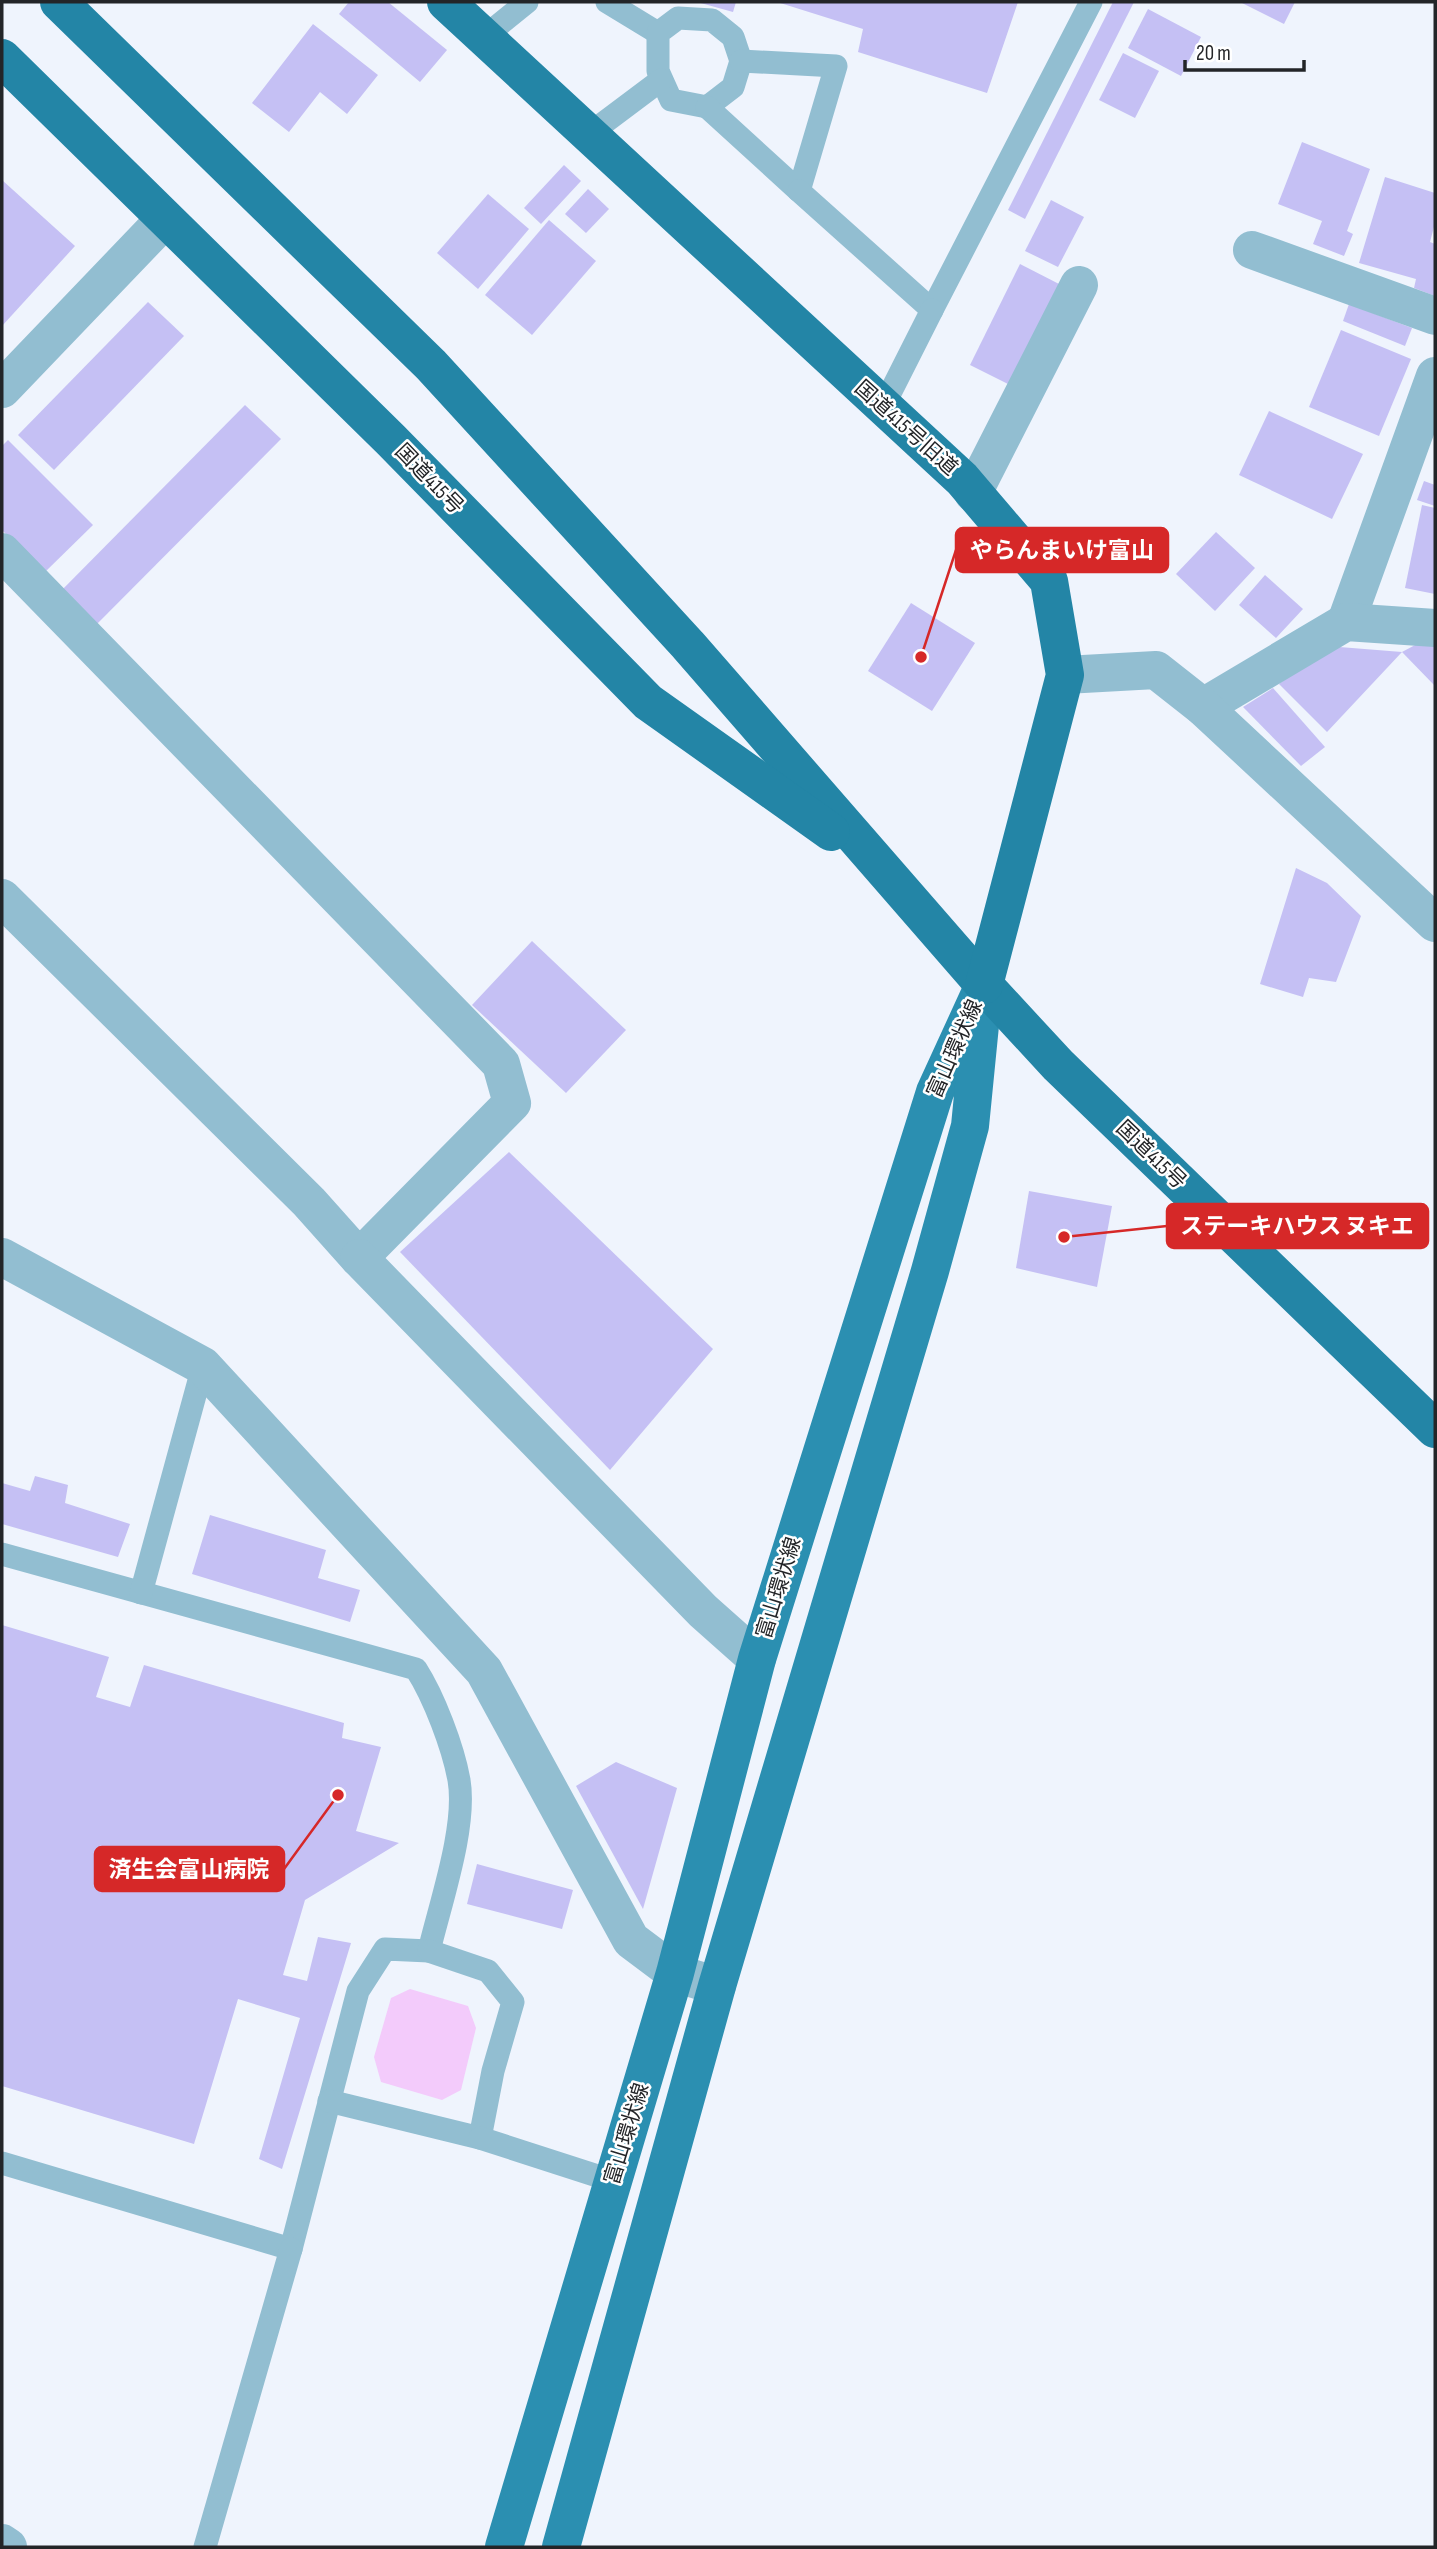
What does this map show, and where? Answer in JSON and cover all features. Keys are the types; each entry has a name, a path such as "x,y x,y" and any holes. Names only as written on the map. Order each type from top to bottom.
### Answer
{"highway":[{"name":"国道415号","path":"60,2 430,365 688,645 984,985 1058,1065 1435,1429"},
{"name":"国道415号旧道","path":"446,2 974,493 1049,581 1065,675 984,985"},
{"name":"国道415号","path":"2,58 390,440 648,702 881,868"}],"main road":[{"name":"富山環状線","path":"504,2547 675,1972 757,1659 934,1092 984,985"},
{"name":"富山環状線","path":"561,2547 718,1986 930,1271 970,1126 984,985"}],"street":[{"path":"2,388 165,219"},
{"path":"1252,250 1435,316"},
{"path":"974,493 1079,285"},
{"path":"1346,622 1435,376"},
{"path":"2,552 501,1064 512,1103 359,1258"},
{"path":"1203,707 1346,622 1435,628"},
{"path":"1065,675 1156,670 1203,707 1435,923"},
{"path":"2,898 309,1202 359,1258 702,1611 757,1659"},
{"path":"2,1258 203,1366 484,1671 631,1940 675,1972 718,1986"},
{"path":"2,2543 8,2547"}],"lane":[{"path":"484,37 527,2"},
{"path":"607,2 658,33"},
{"path":"883,407 1091,2"},
{"path":"658,33 678,18 712,20 733,37 741,61 733,87 707,107"},
{"path":"658,33 658,71 671,100 707,107 932,310"},
{"path":"741,61 836,66 799,191"},
{"path":"589,134 662,80"},
{"path":"141,1593 203,1366"},
{"path":"2,1554 416,1669 432,1694 459,1781 457,1837 429,1951"},
{"path":"205,2547 291,2249 358,1991 385,1949 429,1951 488,1971 513,2002 494,2071 480,2138"},
{"path":"329,2101 480,2138 613,2181"},
{"path":"2,2163 291,2249"}],"shaded area":[{"path":"410,1989 468,2006 476,2028 461,2090 442,2100 381,2082 374,2057 391,1998"}],"building":[{"path":"349,2 388,2 447,50 420,82 339,14"},
{"path":"697,2 736,2 733,12"},
{"path":"777,2 1018,2 987,93 858,52 863,29"},
{"path":"1113,2 1134,2 1025,219 1008,210"},
{"path":"1240,2 1295,2 1284,24"},
{"path":"1148,9 1201,37 1181,76 1128,48"},
{"path":"313,24 378,75 347,114 320,92 289,132 252,103"},
{"path":"1123,53 1159,71 1135,118 1099,100"},
{"path":"1302,142 1370,169 1347,231 1353,234 1344,256 1313,244 1322,221 1278,204"},
{"path":"564,165 581,181 541,224 524,208"},
{"path":"1385,177 1435,193 1435,223 1430,242 1435,244 1435,296 1414,288 1416,279 1359,263"},
{"path":"2,180 75,246 2,326"},
{"path":"588,189 609,209 586,233 565,214"},
{"path":"488,194 529,229 478,289 437,253"},
{"path":"1051,200 1084,217 1058,267 1025,251"},
{"path":"549,220 596,261 532,335 485,295"},
{"path":"1020,264 1061,285 1010,385 970,365"},
{"path":"148,302 184,336 54,470 18,435"},
{"path":"1349,304 1412,328 1405,346 1343,321"},
{"path":"1341,330 1411,359 1379,436 1309,407"},
{"path":"245,405 281,439 90,631 55,597"},
{"path":"1269,411 1363,454 1332,519 1239,475"},
{"path":"8,440 93,525 44,573 2,530 2,446"},
{"path":"1424,481 1435,485 1435,506 1417,500"},
{"path":"1422,505 1435,508 1435,594 1405,588"},
{"path":"1216,532 1255,568 1215,611 1176,574"},
{"path":"1265,575 1303,609 1276,638 1239,605"},
{"path":"911,603 975,643 932,711 868,671"},
{"path":"1417,644 1435,646 1435,686 1402,652"},
{"path":"1327,646 1402,652 1327,732 1279,684"},
{"path":"1273,688 1325,747 1301,766 1243,707"},
{"path":"1296,868 1327,883 1361,916 1336,982 1309,978 1303,997 1260,984"},
{"path":"532,941 626,1030 566,1093 472,1005"},
{"path":"509,1152 713,1349 610,1470 400,1252"},
{"path":"1029,1191 1112,1206 1097,1287 1016,1268"},
{"path":"35,1476 68,1485 65,1503 130,1524 118,1557 2,1524 2,1483 30,1491"},
{"path":"210,1515 326,1550 318,1578 360,1590 350,1622 192,1574"},
{"path":"2,1625 109,1657 96,1697 130,1707 144,1665 344,1723 342,1738 381,1747 356,1831 399,1843 305,1900 283,1975 307,1981 318,1937 351,1943 282,2169 259,2159 300,2018 238,1999 194,2144 2,2086"},
{"path":"616,1762 677,1788 643,1909 576,1786"},
{"path":"477,1864 573,1890 562,1929 467,1904"}],"place":[{"name":"やらんまいけ富山","path":"921,657"},
{"name":"ステーキハウス ヌキエ","path":"1064,1237"},
{"name":"済生会富山病院","path":"338,1795"}]}
